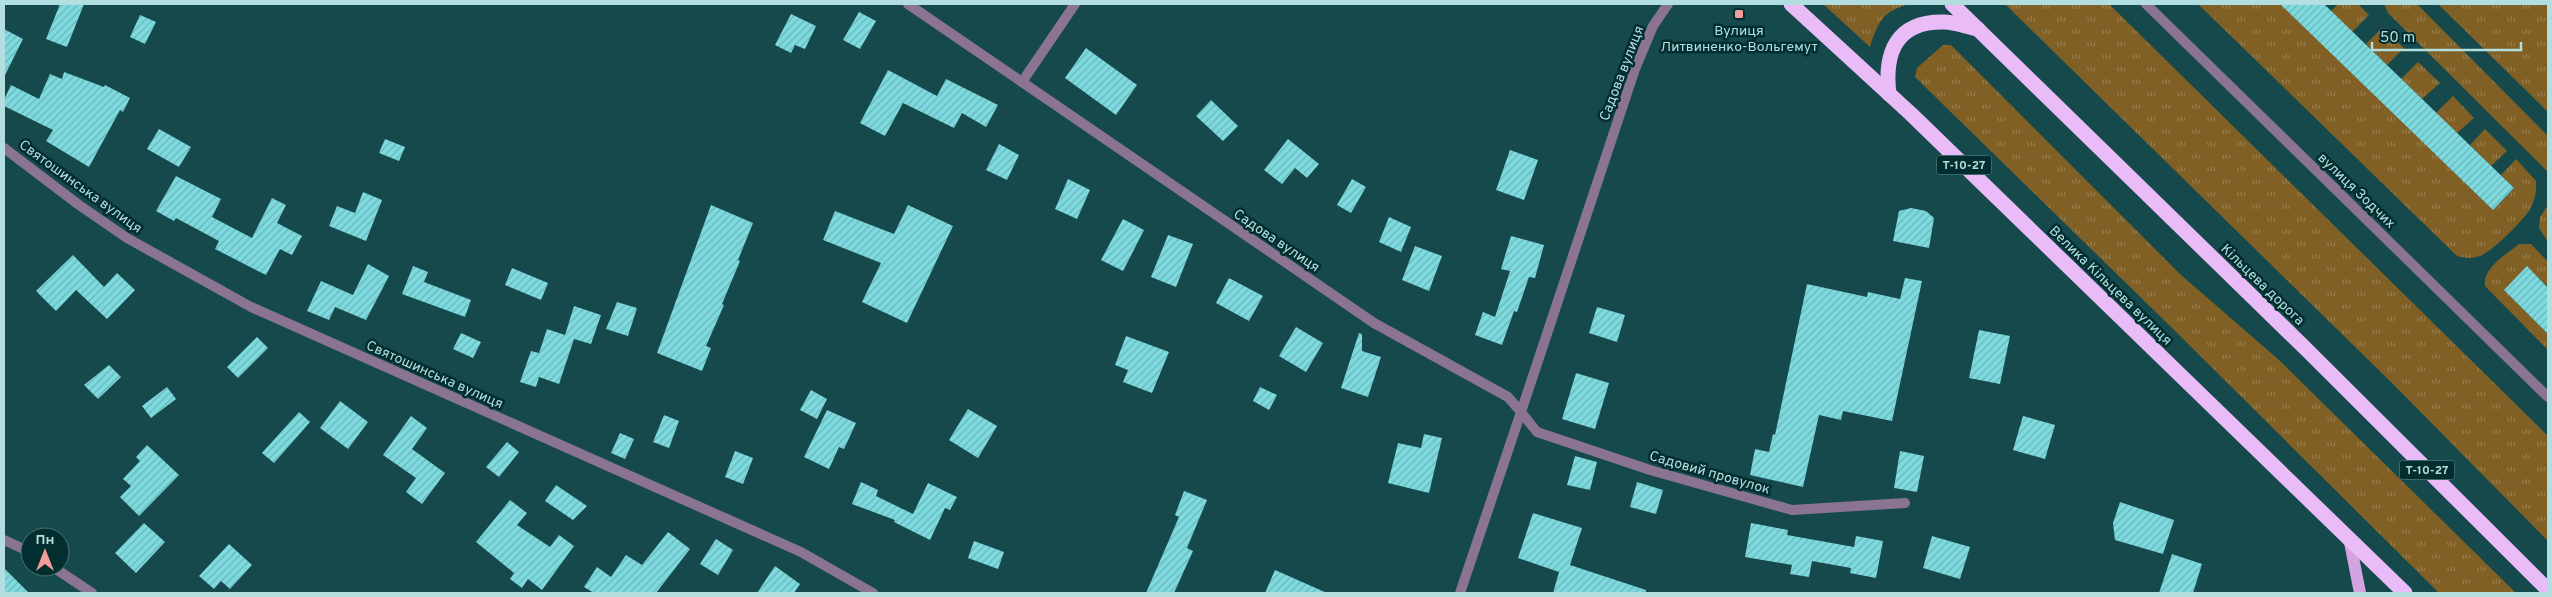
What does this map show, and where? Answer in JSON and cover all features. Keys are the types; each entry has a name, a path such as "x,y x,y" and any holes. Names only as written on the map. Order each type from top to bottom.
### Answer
{"highway":[{"name":"Велика Кільцева вулиця","path":"1791,4 1890,94 2405,593"},
{"name":"Кільцева дорога","path":"1952,4 2548,590"},
{"path":"1890,94 1887,74 1889,55 1898,39 1917,26 1944,22 1978,29"}],"main road":[{"path":"2348,537 2360,593"}],"street":[{"name":"Садова вулиця","path":"908,4 1374,323 1508,397 1521,412"},
{"path":"1022,82 1075,4"},
{"name":"Садова вулиця","path":"1460,593 1632,78 1653,26 1668,4"},
{"name":"вулиця Зодчих","path":"2146,4 2548,397"},
{"name":"Святошинська вулиця","path":"4,148 79,205 127,238 251,307 801,552 873,593"},
{"name":"Садовий провулок","path":"1521,412 1537,432 1710,488 1792,510 1905,503"},
{"path":"4,540 20,547"},
{"path":"68,577 92,593"}],"green space":[{"path":"1823,4 1910,4 1893,10 1883,18 1870,47"},
{"path":"2005,4 2109,4 2548,436 2548,541 2395,386"},
{"path":"2198,4 2294,4 2288,11 2493,210 2514,189 2501,175 2516,159 2536,181 2535,196 2529,211 2506,236 2486,253 2471,258 2457,256"},
{"path":"2338,4 2358,4 2369,15 2352,32 2331,11"},
{"path":"2384,4 2417,4 2548,136 2548,172 2388,13"},
{"path":"2438,4 2548,5 2548,112"},
{"path":"2382,28 2404,48 2387,65 2366,44"},
{"path":"1943,45 1951,45 2181,275 2279,360 2516,593 2439,593 2170,326 1915,77 1917,68"},
{"path":"2418,62 2440,83 2422,99 2401,79"},
{"path":"2453,96 2474,118 2457,133 2436,113"},
{"path":"2485,129 2507,151 2491,166 2470,145"},
{"path":"2548,205 2548,242 2539,228 2540,217"},
{"path":"2519,244 2531,244 2548,262 2548,285 2527,267 2504,290 2548,334 2548,350 2485,286 2485,279 2491,267"}],"building":[{"path":"60,4 84,4 67,47 46,39"},
{"path":"2280,4 2324,4 2514,188 2493,210"},
{"path":"859,12 876,21 860,49 843,40"},
{"path":"791,14 816,26 805,49 795,45 791,53 775,45"},
{"path":"140,15 156,22 145,44 130,37"},
{"path":"4,29 23,39 4,77"},
{"path":"1086,48 1137,85 1116,115 1065,78"},
{"path":"888,70 937,96 946,79 998,105 986,127 962,113 954,128 903,103 885,136 860,123"},
{"path":"64,72 104,87 105,85 130,98 123,112 120,110 89,167 46,141 53,130 4,106 4,100 11,85 39,99 50,74 62,79"},
{"path":"1211,100 1238,126 1223,141 1196,116"},
{"path":"159,129 191,147 179,167 147,149"},
{"path":"385,139 405,147 399,161 379,153"},
{"path":"1288,139 1319,164 1307,178 1295,168 1282,184 1264,170"},
{"path":"999,144 1019,155 1007,180 986,170"},
{"path":"1510,150 1538,160 1524,200 1496,190"},
{"path":"176,176 221,199 212,217 252,238 272,198 286,205 277,223 302,236 292,255 280,249 266,275 215,249 219,241 176,218 174,221 156,211"},
{"path":"1068,179 1090,190 1077,219 1055,209"},
{"path":"1352,179 1366,187 1351,213 1337,205"},
{"path":"363,192 382,200 366,241 329,226 337,206 355,213"},
{"path":"711,205 753,223 722,304 724,305 706,346 711,348 702,371 657,353"},
{"path":"908,205 953,226 907,323 862,302 881,263 823,240 835,211 894,234"},
{"path":"1911,208 1926,211 1934,218 1929,248 1893,241 1899,211"},
{"path":"1389,217 1411,227 1401,252 1379,242"},
{"path":"1123,219 1144,230 1123,271 1101,260"},
{"path":"1168,235 1193,244 1176,287 1151,277"},
{"path":"1511,236 1544,245 1535,278 1529,277 1517,312 1514,311 1502,345 1475,335 1483,312 1495,317 1510,271 1501,269"},
{"path":"1415,246 1442,256 1429,291 1402,280"},
{"path":"73,255 104,287 117,273 135,290 107,319 76,290 56,311 36,291"},
{"path":"368,264 389,276 366,320 335,307 329,320 307,311 321,281 353,295"},
{"path":"413,266 428,272 424,282 471,300 465,317 402,294"},
{"path":"2527,266 2548,288 2548,334 2504,290"},
{"path":"512,268 548,283 541,300 505,285"},
{"path":"1229,278 1263,296 1249,321 1216,303"},
{"path":"1905,278 1922,281 1892,421 1843,411 1841,420 1819,415 1803,487 1750,475 1755,449 1769,452 1773,434 1775,435 1807,284 1867,297 1868,292 1900,299"},
{"path":"617,302 637,308 628,336 606,329"},
{"path":"574,306 601,315 591,344 574,339 559,384 539,377 536,387 520,382 531,351 539,353 547,329 565,335"},
{"path":"1597,307 1625,315 1617,342 1589,333"},
{"path":"1296,327 1323,343 1306,372 1279,356"},
{"path":"1979,330 2010,336 2000,384 1969,378"},
{"path":"461,333 481,342 473,358 453,349"},
{"path":"1359,333 1362,334 1362,351 1381,357 1368,397 1341,388"},
{"path":"1126,336 1169,352 1152,393 1123,382 1128,370 1115,365"},
{"path":"257,337 268,348 238,378 227,367"},
{"path":"109,365 121,377 98,399 84,385"},
{"path":"1576,373 1609,383 1595,429 1562,419"},
{"path":"167,387 176,399 151,418 142,406"},
{"path":"1260,387 1277,395 1269,410 1253,401"},
{"path":"811,390 827,399 817,419 800,410"},
{"path":"340,401 368,422 348,449 320,428"},
{"path":"968,409 997,426 978,458 949,440"},
{"path":"827,410 856,423 844,449 839,447 829,469 804,457"},
{"path":"299,412 310,422 274,463 262,453"},
{"path":"664,415 679,421 669,448 653,442"},
{"path":"411,416 427,428 412,449 445,473 422,504 406,492 416,478 383,455"},
{"path":"2023,416 2055,425 2045,459 2013,450"},
{"path":"620,433 634,439 625,459 611,453"},
{"path":"1424,434 1442,438 1429,493 1388,483 1398,443 1421,448"},
{"path":"507,442 519,452 499,477 486,467"},
{"path":"147,445 179,475 139,516 120,497 131,486 123,479 140,461 136,457"},
{"path":"735,451 753,458 743,484 725,477"},
{"path":"1900,451 1924,456 1917,492 1894,488"},
{"path":"1575,456 1597,462 1590,490 1567,485"},
{"path":"861,482 878,490 876,496 913,514 928,483 957,497 950,510 945,508 930,540 894,522 895,520 852,504"},
{"path":"1637,482 1663,490 1656,514 1630,507"},
{"path":"556,485 587,506 573,520 545,501"},
{"path":"1184,491 1207,500 1187,548 1193,551 1174,593 1146,593 1179,517 1175,515"},
{"path":"510,500 527,513 517,525 550,547 559,535 574,546 542,590 528,579 522,588 510,579 514,573 476,542"},
{"path":"2120,502 2174,520 2163,554 2115,540 2113,523"},
{"path":"1533,513 1582,528 1570,565 1646,590 1646,593 1553,593 1559,572 1518,558"},
{"path":"144,523 165,542 136,573 115,553"},
{"path":"1751,523 1788,530 1787,535 1854,547 1856,536 1883,541 1876,578 1850,573 1851,568 1812,561 1809,577 1790,574 1792,565 1745,557"},
{"path":"668,532 690,549 656,593 594,593 584,587 597,567 611,577 626,555 642,565"},
{"path":"1932,536 1970,547 1960,579 1923,568"},
{"path":"716,539 733,550 718,575 700,564"},
{"path":"974,541 1004,552 998,569 968,558"},
{"path":"229,544 252,565 230,589 221,581 214,589 199,576"},
{"path":"2172,554 2202,564 2193,593 2159,593"},
{"path":"775,566 800,584 794,593 757,593"},
{"path":"4,568 29,593 4,593"},
{"path":"1275,570 1327,593 1265,593"}],"place":[{"name":"Вулиця Литвиненко-Вольгемут","path":"1739,14"}]}
